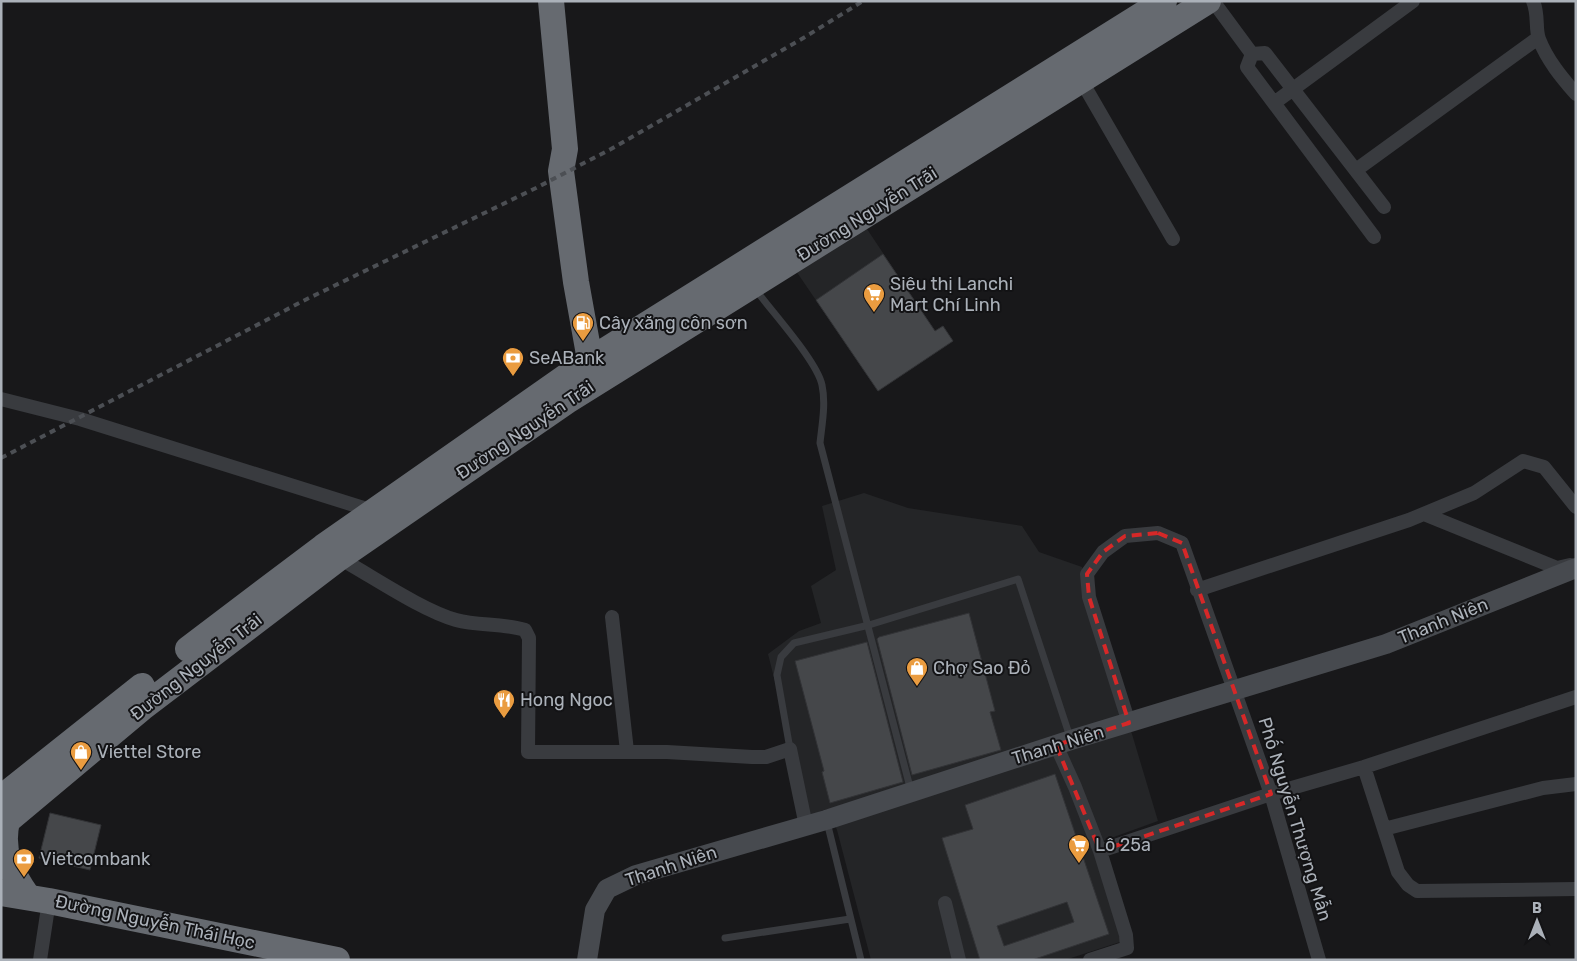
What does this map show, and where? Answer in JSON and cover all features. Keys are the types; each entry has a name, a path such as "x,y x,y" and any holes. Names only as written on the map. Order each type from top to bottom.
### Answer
{"highway":[{"path":"551,1 564,149 561,171 576,282 606,363"},
{"name":"Đường Nguyễn Trãi","path":"747,276 1164,1"},
{"name":"Đường Nguyễn Trãi","path":"3,815 142,708 331,552 373,511 747,276 1081,80 1208,1"},
{"name":"Đường Nguyễn Trãi","path":"331,552 606,363"},
{"path":"3,815 7,861 13,876 17,896"},
{"name":"Đường Nguyễn Thái Học","path":"17,896 338,960"}],"street":[{"path":"1213,1 1252,54"},
{"path":"1274,103 1413,1"},
{"path":"1533,1 1537,12 1538,38 1558,73 1576,94"},
{"path":"1356,170 1538,38"},
{"path":"1252,54 1265,53 1384,207"},
{"path":"1252,54 1247,67 1374,238"},
{"path":"1081,80 1173,239"},
{"path":"1,399 80,419 373,511"},
{"path":"1197,590 1424,514 1474,493 1523,462 1544,467 1576,507"},
{"path":"1424,514 1557,568 1576,563"},
{"name":"Phố Nguyễn Thượng Mẫn","path":"1129,723 1089,597 1087,574 1103,552 1124,536 1158,533 1182,543 1270,794 1319,960"},
{"path":"331,552 436,612 457,620 514,626 525,630 529,638 528,752 627,751 752,757 766,756 790,749 806,826"},
{"name":"Thanh Niên","path":"587,960 595,910 608,889 636,875 826,820 1064,743 1386,644 1576,568"},
{"path":"612,617 627,751"},
{"path":"1100,851 1270,794 1364,767 1576,697"},
{"path":"1064,743 1075,787 1100,851 1126,935 1127,948 1090,960"},
{"path":"1364,767 1398,872 1408,885 1417,891 1576,889"},
{"path":"1384,829 1543,788 1576,784"},
{"path":"17,896 40,960"},
{"path":"945,903 959,960"}],"lane":[{"path":"747,276 810,362 822,383 824,403 820,443 912,792"},
{"path":"790,749 777,675 781,657 794,643 869,625 1018,579 1064,743"},
{"path":"826,820 861,960"},
{"path":"725,938 850,919"}],"highlighted area":[{"path":"1158,533 1182,543 1271,794 1100,851 1056,745 1129,723 1089,597 1087,574 1103,552 1125,536"}],"shaded area":[{"name":"Siêu thị Lanchi Mart Chí Linh","path":"865,226 935,331 943,326 953,341 878,391 796,271"},
{"path":"864,493 908,508 1022,526 1039,552 1082,567 1158,821 1100,842 1123,941 1065,960 871,960 837,830 827,809 809,816 768,654 799,631 821,623 811,586 836,570 822,506"}],"building":[{"name":"Siêu thị Lanchi Mart Chí Linh","path":"883,254 935,331 943,326 953,341 878,391 816,300"},
{"path":"969,613 995,711 990,712 1001,750 912,775 877,639"},
{"path":"867,642 903,782 830,803 822,772 824,771 795,661"},
{"path":"1055,774 1109,934 1032,960 980,960 942,838 973,829 965,805","holes":["1067,902 1074,922 1004,946 997,926"]},
{"path":"50,813 101,825 90,870 39,858"}],"railway":[{"path":"1,458 307,299 536,188 611,149 805,37 863,1"}],"place":[{"name":"Siêu thị Lanchi Mart Chí Linh","path":"874,313"},
{"name":"Cây xăng côn sơn","path":"583,342"},
{"name":"SeABank","path":"513,377"},
{"name":"Chợ Sao Đỏ","path":"917,687"},
{"name":"Hong Ngoc","path":"504,719"},
{"name":"Viettel Store","path":"81,771"},
{"name":"Lô 25a","path":"1079,864"},
{"name":"Vietcombank","path":"24,878"}]}
